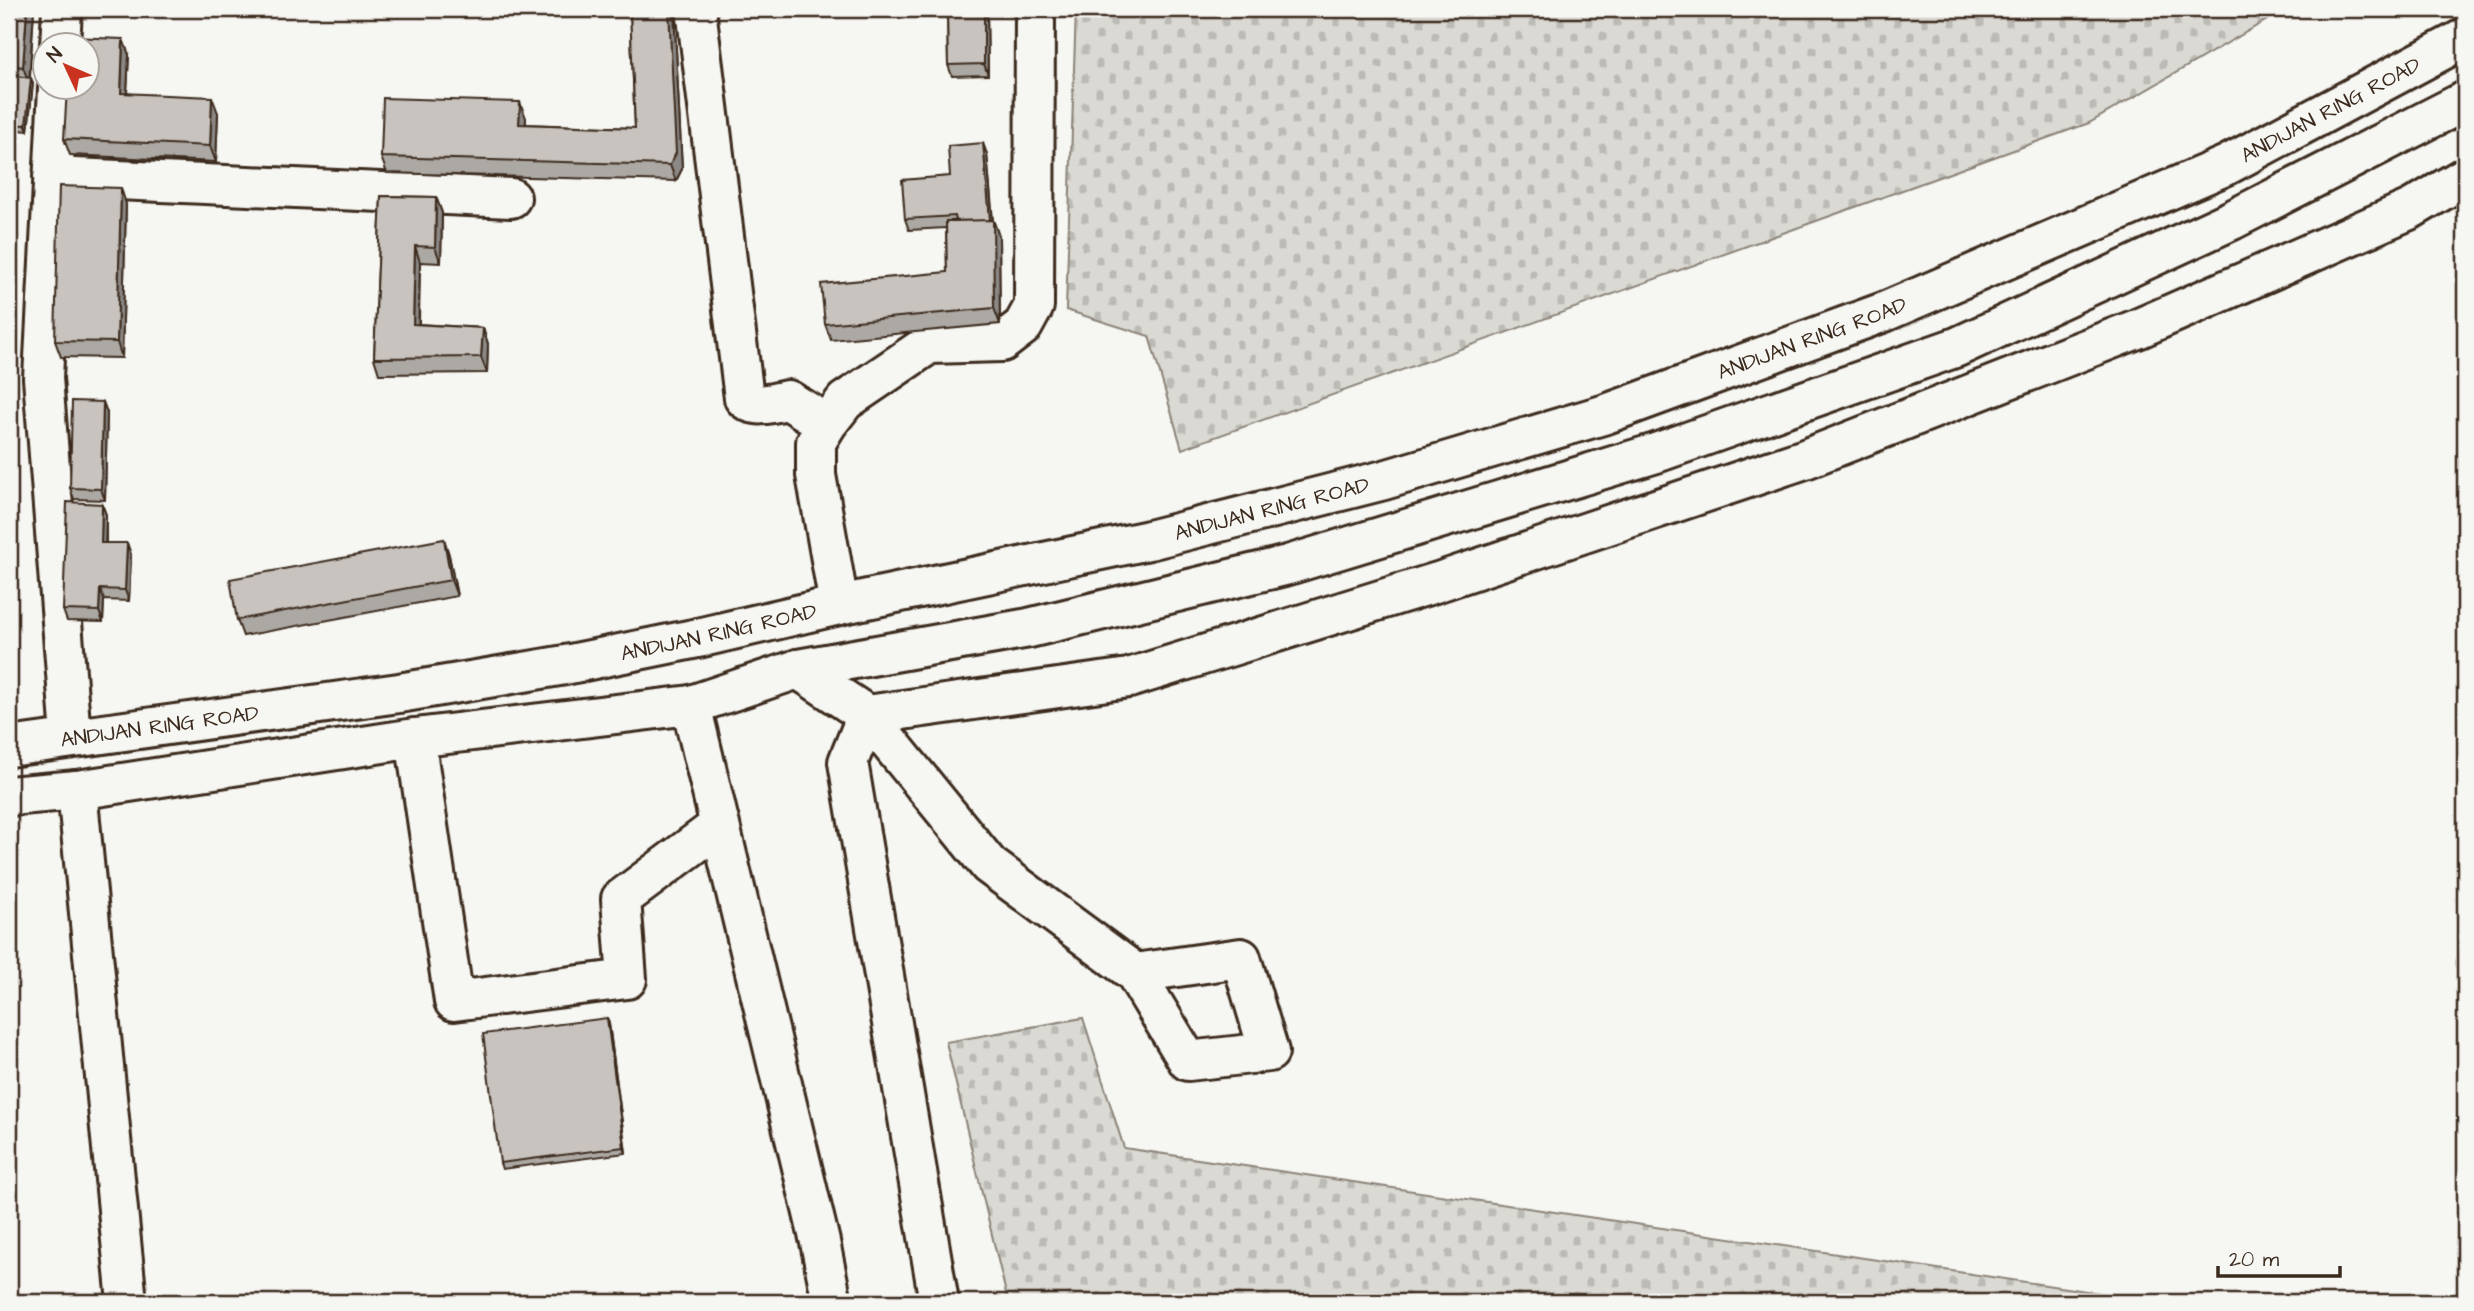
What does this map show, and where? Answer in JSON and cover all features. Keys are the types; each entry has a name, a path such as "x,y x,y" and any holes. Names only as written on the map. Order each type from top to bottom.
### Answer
{"main road":[{"path":"61,32 62,9"},
{"path":"696,9 744,398 756,405 788,400 827,424"},
{"path":"839,605 816,475 816,442 827,424 845,401 929,344 1002,342 1023,326 1034,306 1035,9"},
{"name":"ANDIJAN RING ROAD","path":"9,747 412,691 565,665 1149,540 1384,480 1606,414 1884,312 2227,165 2465,38"},
{"path":"9,796 76,790 415,738 691,705 798,669 1029,628 1288,565 1656,453 1956,347 2232,220 2465,101"},
{"path":"57,102 43,379 71,737"},
{"path":"53,177 511,198"},
{"path":"867,715 1129,678 1438,582 1805,459 2137,329 2411,209 2465,177"},
{"path":"798,669 867,715 989,865 1135,973"},
{"path":"691,705 820,1241 832,1302"},
{"path":"867,715 848,762 939,1302"},
{"path":"415,738 454,1001 627,979 621,899 720,825"},
{"path":"76,790 127,1302"}],"green space":[{"path":"1076,9 2286,9 2089,123 1182,449 1149,336 1066,310"},
{"path":"1083,1018 1124,1148 2160,1302 1008,1302 946,1042"}],"building":[{"path":"9,9 27,9 23,67 9,65"},
{"path":"630,9 669,9 676,153 670,165 381,157 383,98 520,102 519,124 635,128"},
{"path":"947,9 984,9 984,64 948,65"},
{"path":"102,38 123,39 121,93 212,97 210,146 64,139 66,102 102,102"},
{"path":"9,75 31,78 26,125 9,124"},
{"path":"983,143 990,220 956,221 955,216 905,219 902,180 950,176 948,146"},
{"path":"59,186 121,188 117,342 55,341"},
{"path":"381,196 436,197 435,247 415,246 413,324 483,328 481,357 374,358"},
{"path":"993,220 994,308 825,324 821,284 947,272 946,221"},
{"path":"72,401 103,402 101,489 70,488"},
{"path":"67,502 102,504 101,543 127,543 125,590 100,589 99,611 63,610"},
{"path":"444,539 451,580 237,620 230,579"},
{"path":"607,1018 624,1147 500,1163 483,1034"}]}
